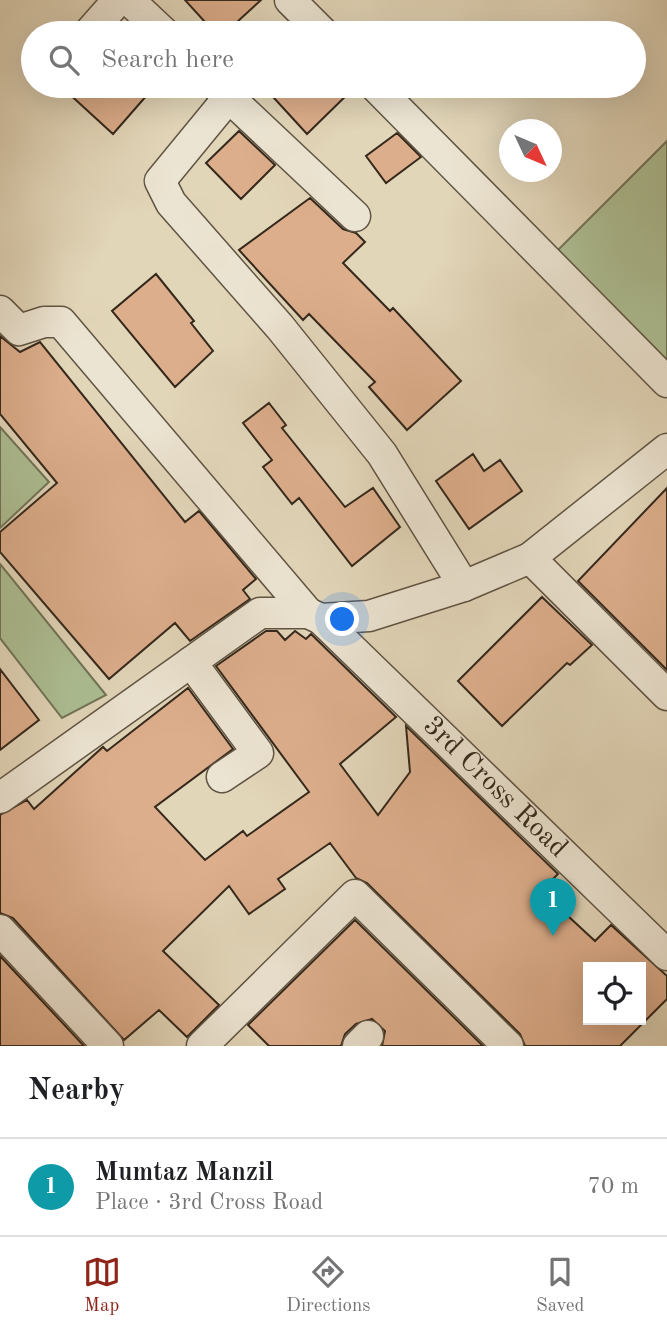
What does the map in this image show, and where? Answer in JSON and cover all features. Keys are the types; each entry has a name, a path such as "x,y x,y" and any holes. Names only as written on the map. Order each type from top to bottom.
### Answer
{"street":[{"path":"100,21 118,0"},
{"path":"129,0 151,21"},
{"path":"290,0 311,21"},
{"path":"219,98 160,181 171,203 281,327 382,454 464,586"},
{"path":"229,98 355,216"},
{"path":"386,98 667,382"},
{"name":"3rd Cross Road","path":"0,311 19,330 44,322 61,322 314,616 667,955"},
{"path":"0,798 260,613 369,616 464,586 530,558 667,449"},
{"path":"530,558 667,695"},
{"path":"191,662 258,752 222,777"},
{"path":"202,1046 355,895 508,1046"},
{"path":"0,930 108,1046"}],"green space":[{"path":"667,141 667,371 554,254"},
{"path":"0,427 49,482 0,528"},
{"path":"0,564 106,695 62,718 0,638"}],"building":[{"path":"185,0 261,0 238,21 204,21"},
{"path":"74,98 144,98 113,134"},
{"path":"274,98 344,98 307,134"},
{"path":"239,131 275,165 241,199 206,163"},
{"path":"397,133 421,157 386,183 366,156"},
{"path":"310,198 343,229 356,233 365,242 343,263 390,311 393,308 461,381 407,430 369,387 375,382 309,314 303,320 239,250"},
{"path":"156,274 194,321 191,323 213,351 175,387 112,311"},
{"path":"0,336 20,352 40,342 185,522 199,511 256,579 243,590 250,599 190,641 175,623 109,679 0,552 0,532 57,483 0,414"},
{"path":"269,403 286,425 282,428 345,507 373,488 400,527 352,566 299,498 292,504 263,467 272,460 243,423"},
{"path":"473,454 484,471 500,460 522,491 469,529 436,481"},
{"path":"667,488 667,670 578,581"},
{"path":"542,597 592,645 570,665 567,663 502,726 458,681"},
{"path":"266,631 277,631 285,640 295,631 306,639 311,634 396,717 340,764 378,815 410,772 406,726 558,874 541,891 595,941 611,925 667,976 667,999 646,1020 646,962 583,962 583,1025 641,1025 620,1046 525,1046 520,1034 367,883 356,878 330,843 278,879 285,889 249,914 229,886 163,951 219,1005 187,1037 159,1010 124,1040 13,918 0,913 0,815 27,800 34,809 103,747 107,751 188,688 233,749 155,807 205,860 243,831 247,836 309,792 216,666"},
{"path":"0,669 39,720 0,750"},
{"path":"355,920 483,1046 382,1046 385,1031 372,1019 356,1024 345,1034 341,1046 269,1046 248,1025"},
{"path":"0,956 84,1046 0,1046"}],"place":[{"name":"Mumtaz Manzil","path":"553,936"}]}
